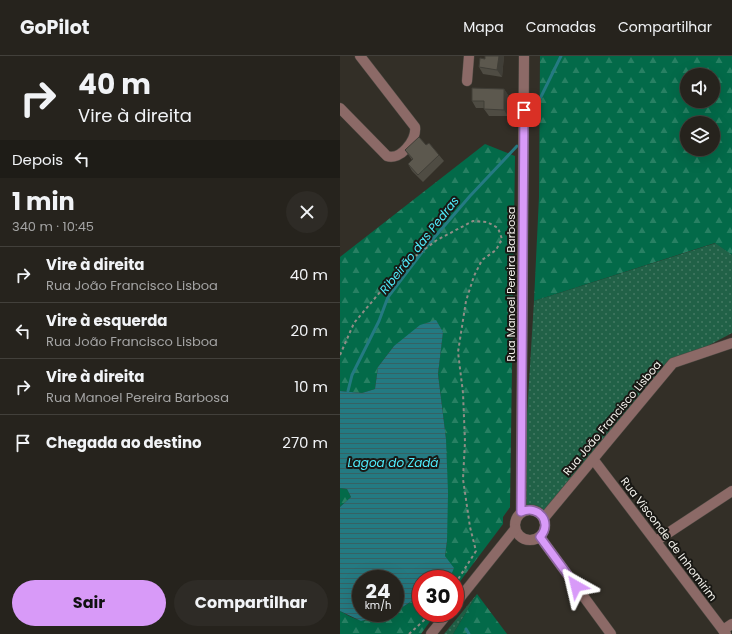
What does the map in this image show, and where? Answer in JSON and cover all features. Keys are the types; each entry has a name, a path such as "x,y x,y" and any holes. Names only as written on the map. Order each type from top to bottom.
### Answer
{"street":[{"path":"340,108 387,156 392,158 397,157 413,140 416,133 415,127 360,56"},
{"path":"467,81 469,56"},
{"name":"Rua Manoel Pereira Barbosa","path":"521,512 524,56"},
{"name":"Rua João Francisco Lisboa","path":"540,537 545,528 544,518 673,363 732,343"},
{"name":"Rua Visconde de Inhomirim","path":"593,459 724,632"},
{"path":"656,541 732,491"},
{"path":"544,518 536,511 527,510 521,512 515,522 515,529 519,535 530,541 540,537 611,634"},
{"path":"464,593 515,529"},
{"path":"431,634 441,622"},
{"path":"724,632 732,624"}],"path":[{"path":"340,355 354,323 402,266 437,240 473,221 487,222 498,228 502,239 496,250 482,260 474,276 466,301 458,352 464,414 465,442 463,479 470,527 476,551 464,570"},
{"path":"410,634 423,622"}],"green space":[{"path":"540,56 732,56 732,255 715,243 534,301 539,197"},
{"path":"485,144 515,156 510,507 503,517 503,524 464,576 464,570 449,570 445,556 447,541 446,439 438,374 443,331 394,346 378,367 375,389 362,393 340,391 340,257"},
{"path":"716,243 732,255 732,333 670,366 544,518 521,512 534,301"},
{"path":"340,488 347,489 351,497 340,507"},
{"path":"477,594 464,616 464,610"},
{"path":"477,594 507,634 453,634 460,622 464,622 464,616"},
{"path":"412,601 412,622 430,622 421,634 340,634 340,611 352,618 352,622 404,622 404,606"},
{"path":"454,622 460,622 453,634 444,634"}],"water":[{"name":"Lagoa do Zadá","path":"436,320 443,332 438,374 446,439 448,493 447,541 445,556 454,568 453,570 412,570 412,601 404,606 404,570 352,570 352,617 340,611 340,507 351,497 347,489 340,488 340,391 362,393 375,389 378,367 394,346 420,325"}],"building":[{"path":"485,56 499,56 497,70 479,67 480,58 485,59"},
{"path":"472,88 504,89 504,110 484,109 484,101 472,101"},
{"path":"419,137 426,145 429,143 439,155 418,175 408,164 413,159 405,150"}],"waterway":[{"name":"Ribeirão das Pedras","path":"530,119 561,56"},
{"name":"Ribeirão das Pedras","path":"348,391 352,375 379,321 388,297 426,247 470,196 517,146"},
{"name":"Ribeirão das Pedras","path":"466,629 469,634"}],"route":[{"path":"524,110 521,512 527,510 536,511 544,518 546,523 545,528 540,537 576,586"}]}
